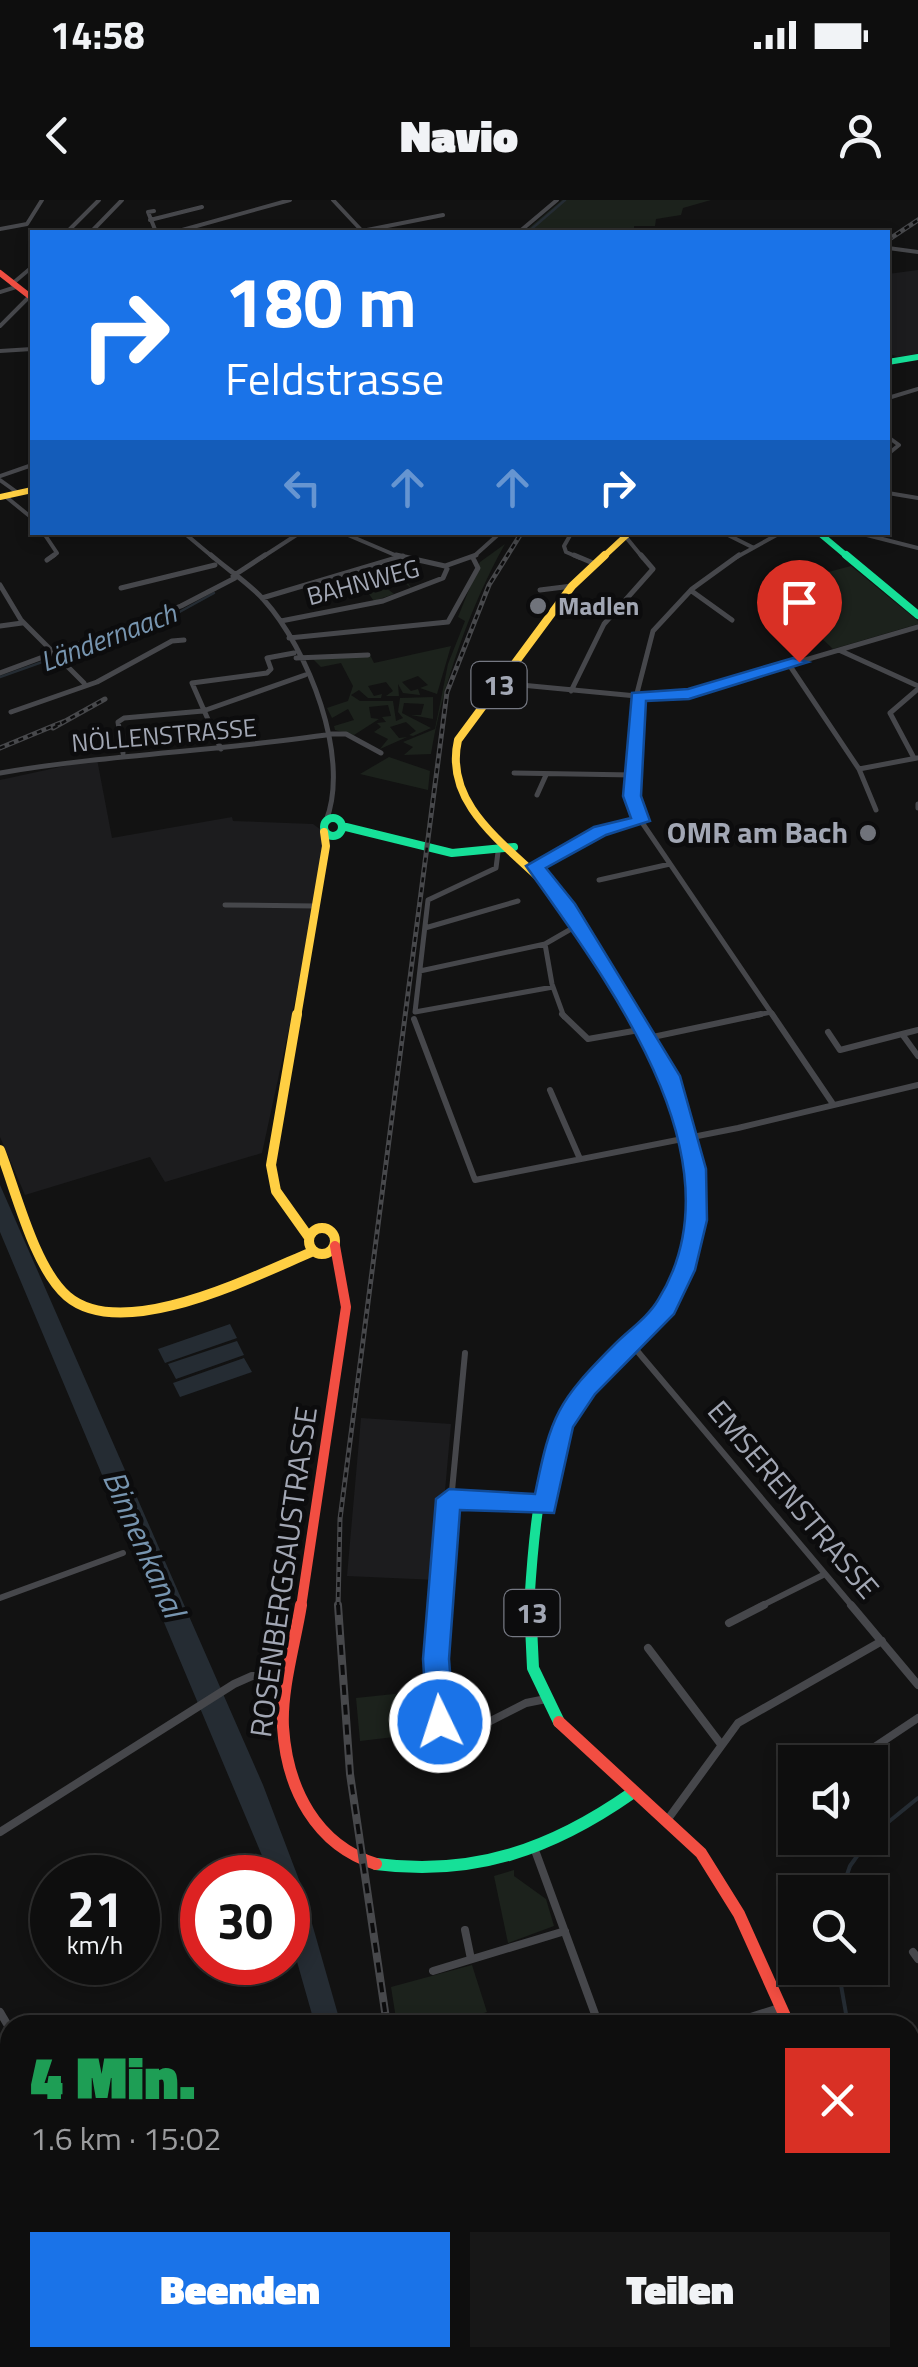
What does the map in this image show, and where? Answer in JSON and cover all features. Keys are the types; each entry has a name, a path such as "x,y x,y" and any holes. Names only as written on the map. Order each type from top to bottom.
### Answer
{"main road":[{"path":"0,273 10,288"},
{"path":"890,362 918,358"},
{"path":"2,497 30,490"},
{"name":"13","path":"627,535 572,586 458,740 449,765 453,784 466,803 535,866 578,925 676,1089 698,1185 688,1252 666,1308 586,1388 561,1425 546,1505 530,1645 534,1671 585,1752 666,1821 708,1864 784,2015"},
{"path":"822,535 918,615"},
{"path":"341,1268 314,1242 276,1191 271,1165 326,846 335,828 440,849 498,852 514,847"},
{"path":"0,1150 61,1287 87,1310 117,1316 141,1312 285,1262 314,1242 335,1236 335,1246 314,1242"},
{"name":"ROSENBERGSAUSTRASSE","path":"335,1246 346,1307 282,1724 284,1764 301,1807 336,1844 379,1867 423,1875 468,1872 536,1853 598,1822 632,1794"}],"street":[{"path":"0,229 27,224 42,200"},
{"path":"69,230 100,200"},
{"path":"93,230 122,200"},
{"path":"182,230 290,200"},
{"path":"333,200 361,230"},
{"path":"522,230 557,200"},
{"path":"150,220 202,207"},
{"path":"154,211 148,212 155,230"},
{"path":"373,230 443,216"},
{"path":"890,248 918,252"},
{"path":"0,300 30,269"},
{"path":"0,326 30,297"},
{"path":"0,352 30,349"},
{"path":"890,397 918,389"},
{"path":"18,493 0,478 30,467"},
{"path":"890,493 918,498"},
{"path":"2,497 30,517"},
{"path":"45,535 58,553 47,560"},
{"path":"186,535 216,564 262,598 282,621 332,734 331,808 335,828"},
{"path":"0,673 57,657 181,606 296,535"},
{"path":"349,535 447,569"},
{"path":"289,638 448,622 454,618 478,568 474,560 498,535"},
{"path":"570,535 564,544 566,552 593,563"},
{"path":"571,690 586,648 629,592 653,569 629,535"},
{"path":"728,535 752,547"},
{"path":"776,535 752,547 693,592 651,633 638,696 632,796 641,821 833,1104"},
{"path":"867,535 918,548"},
{"path":"262,598 404,556"},
{"name":"BAHNWEG","path":"282,621 403,595 443,578 447,569 474,560"},
{"path":"120,588 216,564"},
{"path":"0,584 24,622 84,683"},
{"path":"540,590 572,586"},
{"path":"693,592 732,620"},
{"path":"0,626 24,622"},
{"path":"500,683 638,696 689,694 918,627"},
{"path":"11,712 84,683 97,682 172,641 184,640"},
{"path":"840,650 918,688 890,713 916,758 859,769"},
{"path":"221,750 192,683 266,672 272,669 267,658 368,654"},
{"path":"790,665 859,769 876,810"},
{"path":"123,753 118,722 124,718 203,711 305,675"},
{"path":"332,734 346,734 382,753"},
{"name":"NÖLLENSTRASSE","path":"0,773 123,753 221,750 332,734"},
{"path":"514,773 632,775"},
{"path":"538,796 546,775"},
{"path":"331,808 335,828"},
{"path":"535,866 600,831 641,821"},
{"path":"498,852 496,868 431,897 414,1016 475,1180 918,1085"},
{"path":"599,880 670,864"},
{"path":"425,928 518,901"},
{"path":"225,906 316,906"},
{"path":"420,970 545,944 578,925"},
{"path":"545,944 553,987 568,1024 578,1036 593,1039 713,1026 771,1012"},
{"path":"414,1016 553,987"},
{"path":"828,1032 840,1050 918,1030"},
{"path":"902,1034 918,1056"},
{"path":"550,1090 580,1160"},
{"name":"EMSERENSTRASSE","path":"632,1345 918,1685"},
{"path":"465,1353 436,1659 440,1722 447,1736 459,1736 526,1704 548,1698"},
{"path":"449,1499 546,1505"},
{"path":"0,1598 123,1554"},
{"path":"729,1623 825,1574"},
{"path":"666,1821 738,1723 882,1641"},
{"path":"648,1648 720,1743"},
{"path":"0,1832 234,1684 252,1676 290,1676"},
{"path":"878,1745 918,1718"},
{"path":"536,1853 595,2015"},
{"path":"464,1930 470,1959"},
{"path":"432,1971 565,1931"},
{"path":"756,2015 780,2007"}],"shaded area":[{"path":"562,200 711,200 683,208 681,215 656,219 655,226 634,226 634,230 526,230"},
{"path":"918,270 918,354 898,357 890,354 890,274"},
{"path":"505,544 459,647 431,754 404,755 413,747 403,742 435,729 448,664 465,621 458,617 480,562"},
{"path":"396,561 405,575 396,576 403,576 412,589 405,583 385,587 394,594 374,601 354,574"},
{"path":"851,566 918,624 833,649 816,633 833,627 778,582 791,574 800,577 789,577 783,584"},
{"path":"451,646 437,694 420,688 428,685 418,676 402,682 411,691 418,689 420,695 403,693 398,684 399,696 386,696 393,691 386,682 368,686 374,696 382,694 381,698 368,698 359,690 351,695 360,701 393,701 396,721 403,718 398,712 400,698 433,697 433,719 411,715 421,715 424,704 404,703 402,713 431,728 413,736 409,735 416,731 406,722 390,727 399,738 407,737 380,749 388,739 374,732 381,727 377,723 386,722 382,717 391,716 388,705 369,707 371,718 379,719 354,735 335,730 334,726 354,720 348,709 332,718 327,708 348,701 353,686 341,663 321,667 313,659 370,655 374,663"},
{"path":"389,757 430,771 428,790 360,774"},
{"path":"97,759 112,838 232,817 233,821 313,824 324,832 316,904 262,1153 165,1182 150,1157 25,1195 0,1137 0,780"},
{"path":"361,1418 451,1424 437,1580 347,1576"},
{"path":"432,1690 437,1732 360,1741 356,1698"},
{"path":"514,1870 514,1876 546,1899 554,1926 508,1943 494,1876"},
{"path":"472,1965 487,2012 395,2015 391,1987"}],"water":[{"name":"Binnenkanal","path":"0,1185 263,1785 290,1855 262,1855 0,1232"},
{"path":"230,1324 237,1338 165,1363 158,1349"},
{"path":"237,1341 244,1355 176,1379 168,1364"},
{"path":"244,1358 252,1372 180,1397 173,1383"},
{"path":"310,1916 338,2015 312,2015 304,1985 310,1985"}],"waterway":[{"name":"Ländernaach","path":"530,230 565,200"},
{"name":"Ländernaach","path":"0,677 174,615 214,593"},
{"path":"888,1822 918,1798"},
{"path":"847,1875 858,1855"},
{"path":"841,1985 846,2015"}],"railway":[{"path":"890,239 918,220"},
{"path":"338,1605 340,1519 447,692 489,585 520,535"},
{"path":"53,728 105,699"},
{"path":"0,748 65,721"},
{"path":"338,1605 350,1774 386,2015"}],"traffic: fast":[{"path":"890,362 918,357"},
{"path":"822,535 918,615"},
{"path":"333,818 340,820 342,827 340,834 333,836 326,834 324,827 326,820 333,818"},
{"path":"346,827 452,853 514,847"},
{"path":"559,1722 535,1676 529,1636 532,1568 552,1457 572,1407 650,1327 672,1294 686,1258 697,1199"},
{"path":"376,1864 446,1869 512,1857 573,1831 632,1793"}],"traffic: slow":[{"path":"0,497 30,490"},
{"path":"566,906 470,808 458,786 453,764 458,740 572,586 627,535"},
{"path":"308,1236 276,1191 271,1165 326,846 324,832"},
{"path":"0,1150 46,1266 67,1296 90,1309 119,1313 189,1300 314,1251"},
{"path":"322,1228 331,1232 335,1241 331,1250 322,1254 313,1250 309,1241 313,1232 322,1228"}],"traffic: jam":[{"path":"0,273 30,296"},
{"path":"566,906 676,1090 695,1160 697,1199"},
{"path":"335,1246 346,1307 283,1725 298,1791 318,1829 333,1845 376,1864"},
{"path":"559,1722 701,1853 739,1914 784,2015"}],"place":[{"name":"Madlen","path":"538,606"},
{"name":"OMR am Bach","path":"868,833"}],"route":[{"path":"440,1722 436,1659 449,1499 546,1505 561,1425 586,1388 666,1308 683,1270 696,1220 698,1185 686,1120 670,1076 604,973 566,904 535,866 600,831 641,821 632,796 638,696 689,694 799,662"}]}
